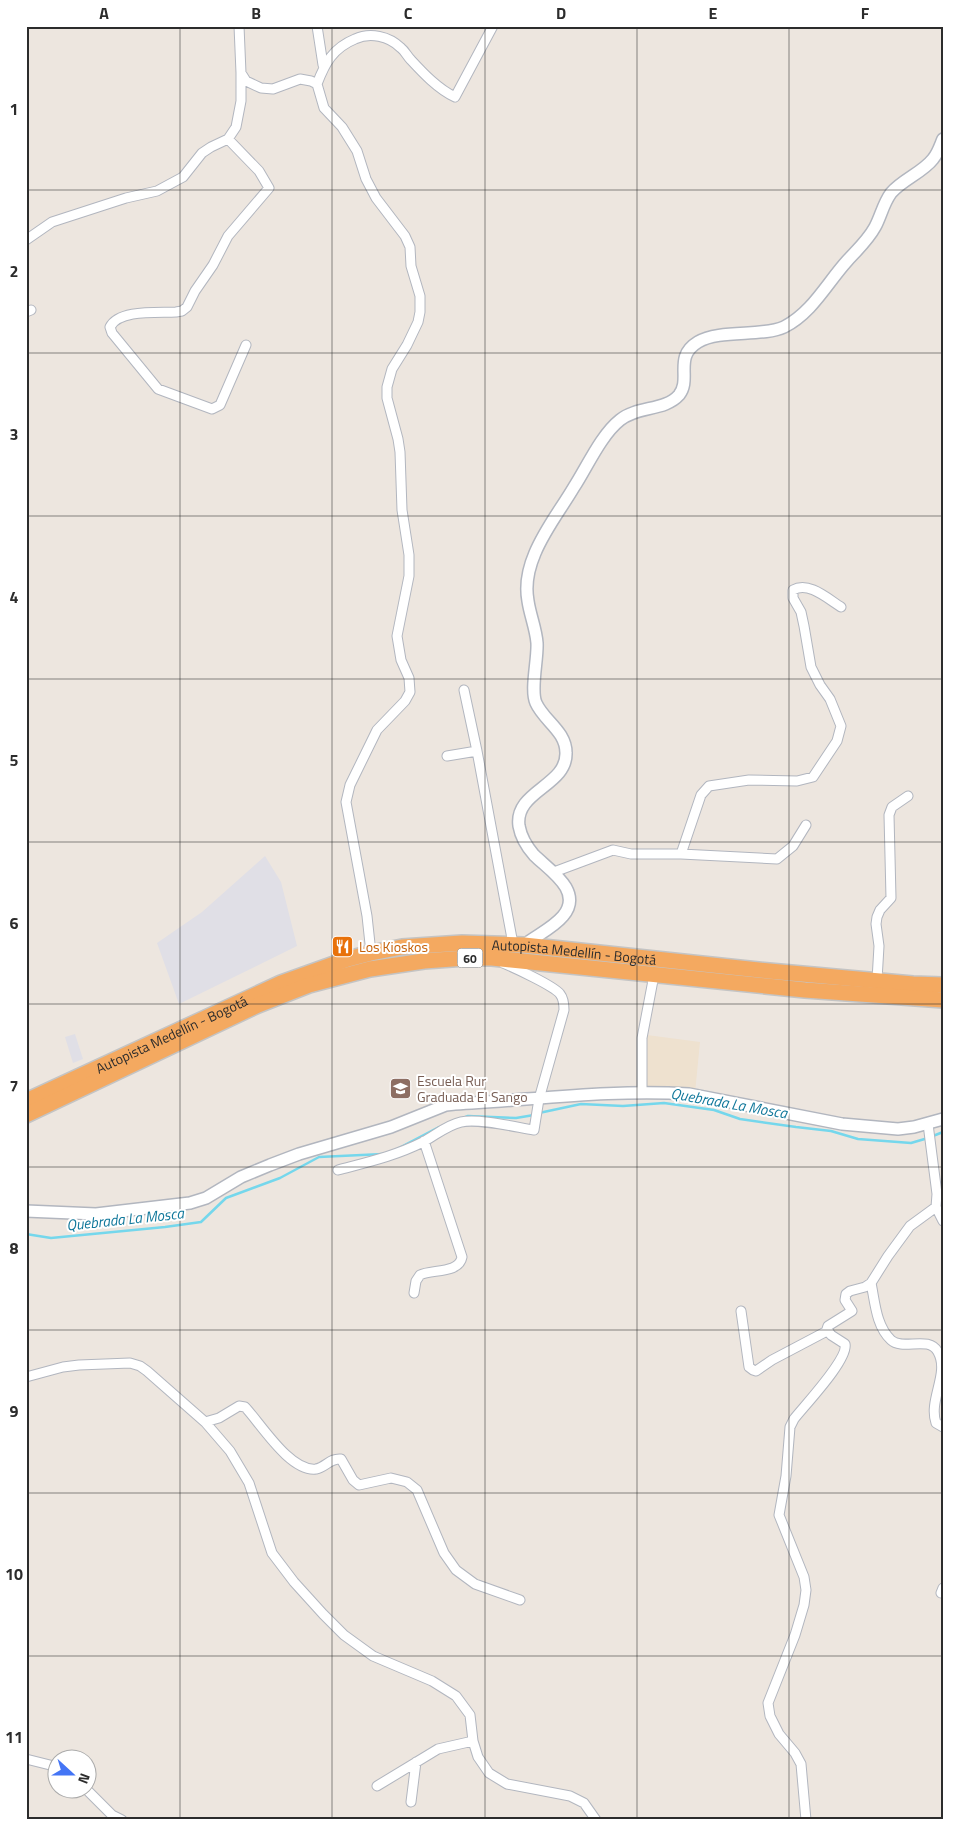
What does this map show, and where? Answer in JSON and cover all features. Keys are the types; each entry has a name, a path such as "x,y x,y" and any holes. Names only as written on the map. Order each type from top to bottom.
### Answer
{"highway":[{"name":"Autopista Medellín - Bogotá","path":"26,1101 281,983 371,952 432,944 518,944 769,971 943,985"},
{"name":"Autopista Medellín - Bogotá","path":"26,1115 276,997 309,985 370,969 433,960 492,958 860,995 943,1000"}],"street":[{"path":"26,240 52,222 167,187 183,177 202,153 211,146 228,139 236,127 240,112 239,26"},
{"path":"317,26 324,66"},
{"path":"371,952 367,916 346,802 350,785 377,730 405,701 410,692 409,678 401,660 397,636 409,576 409,555 402,503 400,452 387,398 387,387 392,370 418,322 420,296 410,266 410,247 405,236 376,198 366,179 358,151 342,127 324,108 317,84 331,54 359,37 381,36 392,40 401,47 410,59 445,92 455,97 493,26"},
{"path":"241,73 246,81 261,88 273,89 300,79 317,84"},
{"path":"228,139 259,171 269,188 228,236 213,265 194,292 187,307 182,311 176,312 130,314 113,322 110,327 115,337 158,389 212,409 220,405 246,345"},
{"path":"464,690 518,944 552,927 564,915 569,903 568,891 554,872 533,854 525,843 520,829 519,816 525,803 563,769 567,755 566,746 560,734 541,713 534,697 537,642 527,586 535,553 547,530 610,429 629,414 669,403 682,392 684,387 685,358 689,350 698,342 707,338 778,330 796,320 828,286 876,227 881,210 888,197 896,188 932,161 943,139"},
{"path":"681,854 701,795 708,786 749,780 808,780 816,774 837,741 841,726 830,699 811,667 801,612 793,598 793,590 805,587 814,590 840,607"},
{"path":"447,756 476,751"},
{"path":"877,980 879,946 877,917 880,910 891,898 889,815 892,807 908,796"},
{"path":"554,872 613,850 632,854 681,854 777,859 793,846 806,825"},
{"path":"338,1170 387,1158 460,1122 476,1121 534,1130 538,1105 564,1010 563,1000 560,994 550,987 492,958"},
{"path":"642,1094 642,1038 654,975"},
{"path":"26,1211 96,1214 190,1203 206,1198 236,1180 270,1165 299,1154 391,1127 446,1105 538,1105 603,1094 690,1094 842,1124 928,1128 943,1119"},
{"path":"928,1128 937,1194 936,1207 943,1220"},
{"path":"414,1292 416,1281 420,1275 441,1271 456,1265 461,1262 462,1257 424,1141"},
{"path":"741,1311 749,1367 756,1371 772,1360 827,1331 828,1326 852,1311 845,1300 846,1294 850,1291 865,1288 871,1283 892,1249 910,1226 936,1207"},
{"path":"871,1283 878,1317 884,1331 892,1341 897,1344 928,1344 936,1348 942,1364 934,1414 936,1423 943,1427"},
{"path":"806,1820 801,1764 795,1753 779,1734 770,1716 768,1703 795,1635 804,1605 806,1590 804,1577 779,1515 786,1476 790,1428 794,1419 837,1367 845,1352 845,1344 827,1331"},
{"path":"26,1377 63,1367 130,1363 140,1366 147,1371 204,1422 230,1451 249,1483 272,1553 294,1582 323,1614 344,1634 373,1656 432,1681 456,1696 470,1716 473,1741 478,1757 488,1773 507,1784 570,1796 584,1803 596,1820"},
{"path":"204,1422 219,1418 239,1406 245,1406 270,1438 298,1465 316,1469 330,1461 341,1459 353,1480 359,1485 391,1478 407,1482 417,1490 444,1553 456,1570 475,1584 520,1600"},
{"path":"377,1786 438,1749 473,1741"},
{"path":"26,1758 48,1764"},
{"path":"411,1802 416,1762"},
{"path":"95,1798 112,1814 122,1820"}],"shaded area":[{"path":"265,856 281,882 297,946 179,1004 157,943 202,912"},
{"path":"75,1034 83,1059 73,1063 65,1037"},
{"path":"647,1035 700,1042 695,1093 644,1090"}],"waterway":[{"name":"Quebrada La Mosca","path":"539,1113 581,1104 623,1106 664,1103 714,1110 740,1119 831,1131 858,1139 911,1143 928,1138"},
{"name":"Quebrada La Mosca","path":"463,1118 468,1116 516,1118 534,1115"},
{"name":"Quebrada La Mosca","path":"397,1149 439,1127"},
{"name":"Quebrada La Mosca","path":"933,1136 943,1132"},
{"name":"Quebrada La Mosca","path":"26,1234 51,1238 201,1222 226,1198 280,1178 319,1157 383,1154"}],"place":[{"name":"Los Kioskos","path":"343,946"},
{"name":"Escuela Rur Graduada El Sango","path":"401,1088"}]}
